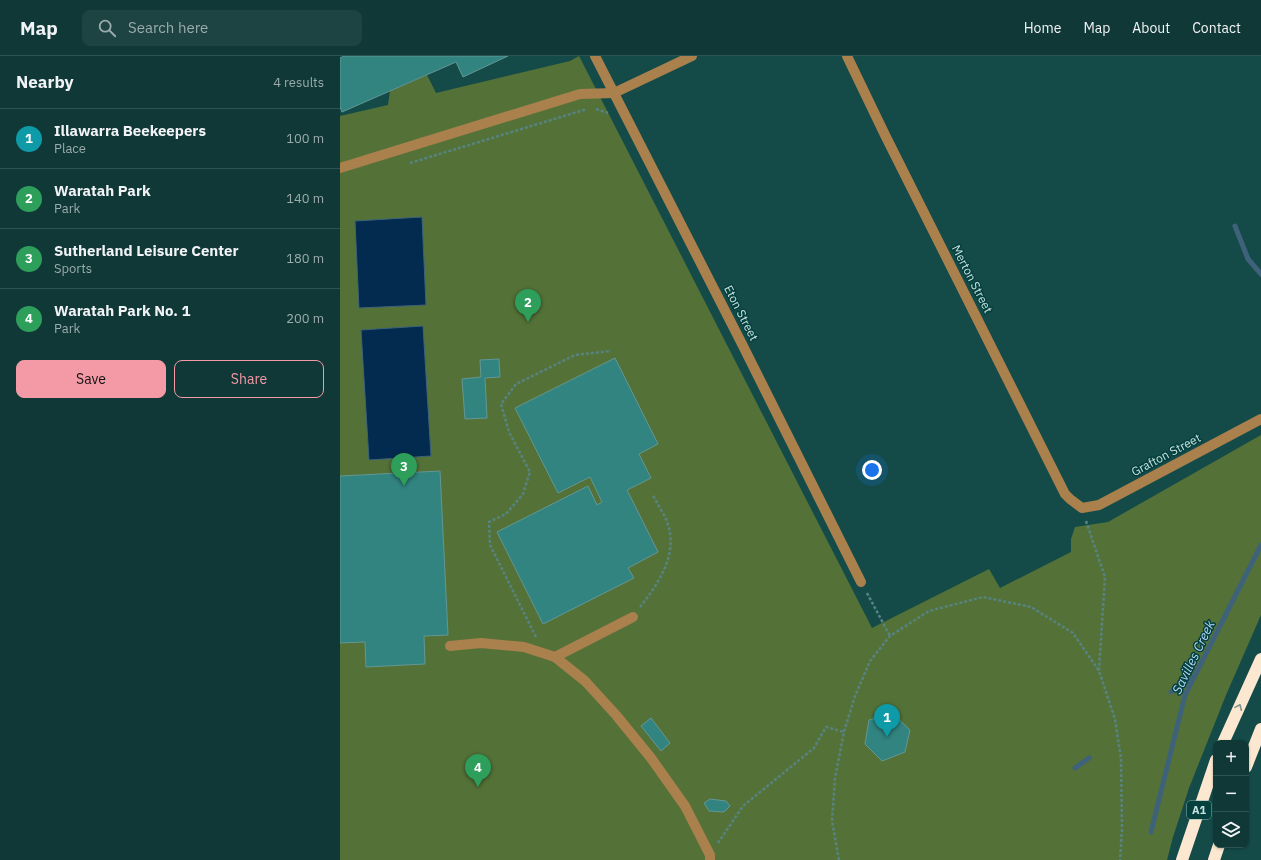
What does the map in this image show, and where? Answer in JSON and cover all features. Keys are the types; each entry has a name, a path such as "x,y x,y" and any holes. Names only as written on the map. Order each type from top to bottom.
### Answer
{"highway":[{"path":"1224,740 1261,659"},
{"path":"1249,759 1261,729"},
{"name":"A1","path":"1182,860 1213,769"},
{"path":"1214,860 1218,848"}],"street":[{"name":"Eton Street","path":"595,56 862,582"},
{"path":"340,168 580,94 614,93 692,56"},
{"name":"Merton Street","path":"847,56 1065,494 1070,500 1082,508"},
{"name":"Grafton Street","path":"1082,508 1099,504 1261,419"},
{"path":"555,657 633,617"},
{"path":"450,646 481,643 524,647 555,657 585,681 616,715 651,758 684,806 710,857"}],"path":[{"path":"408,163 587,109 599,109 608,113 617,123 627,118"},
{"path":"544,654 490,546 489,522 506,514 523,494 530,472 509,432 500,404 516,384 575,355 611,351"},
{"path":"633,617 653,591 667,564 670,541 667,523 653,495"},
{"path":"1082,508 1105,577 1099,671"},
{"path":"862,582 890,636"},
{"path":"839,860 832,821 835,778 844,732 855,696 870,661 890,636 929,611 982,597 1031,607 1073,633 1099,671 1115,719 1121,759 1122,829 1120,860"},
{"path":"710,857 743,806 814,748 826,727 844,732"}],"green space":[{"path":"579,56 872,628 989,569 1000,588 1071,552 1071,539 1075,527 1108,522 1261,435 1261,615 1226,695 1189,788 1167,860 340,860 340,116 388,105 390,91 427,75 436,93 570,61"}],"water":[{"path":"422,217 426,305 359,308 355,221"},
{"path":"423,326 431,456 369,460 361,330"}],"building":[{"path":"344,56 508,56 463,77 456,62 342,112 340,107 340,58"},
{"path":"615,358 658,444 639,454 651,478 627,490 658,552 628,568 634,578 543,624 497,532 588,486 597,505 602,502 590,477 558,493 515,408"},
{"path":"499,359 500,377 485,378 487,418 465,419 462,379 481,377 480,360"},
{"path":"440,471 448,635 424,636 425,664 366,667 365,642 340,643 340,476"},
{"path":"892,713 910,730 905,752 882,761 865,744 869,720"},
{"path":"651,718 670,743 661,751 641,726"},
{"path":"710,799 726,801 730,806 724,812 709,811 704,803"}],"waterway":[{"path":"1235,226 1248,259 1261,274"},
{"name":"Savilles Creek","path":"1151,832 1185,695 1261,545"},
{"path":"1171,692 1194,677"},
{"path":"1075,768 1089,758"}],"place":[{"name":"Waratah Park","path":"528,322"},
{"name":"Sutherland Leisure Center","path":"404,486"},
{"name":"Illawarra Beekeepers","path":"887,737"},
{"name":"Waratah Park No. 1","path":"478,787"}]}
